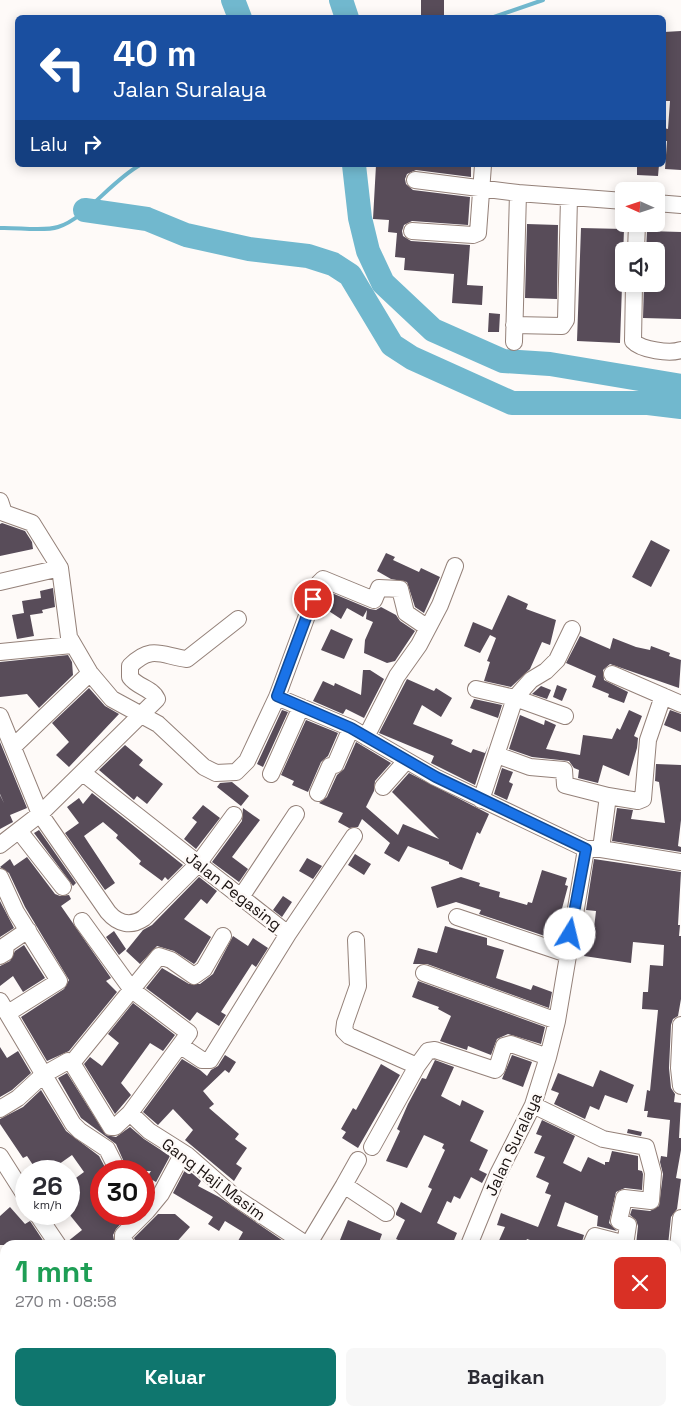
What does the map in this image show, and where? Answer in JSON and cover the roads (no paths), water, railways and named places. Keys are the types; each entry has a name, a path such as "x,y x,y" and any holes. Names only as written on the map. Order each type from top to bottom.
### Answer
{"street":[{"path":"412,231 476,235 478,233 483,167"},
{"path":"415,180 518,193 615,201"},
{"path":"514,342 518,193"},
{"path":"514,325 562,326 566,320 569,198"},
{"path":"665,204 681,205"},
{"path":"634,292 633,341 639,347 675,352 681,350"},
{"path":"1,509 32,523 60,568 69,637 90,673 112,699 158,724 204,767 216,773 236,772 247,760 277,696 319,583 323,579 374,600 378,588 400,589 406,613 428,628"},
{"path":"366,737 384,698 419,646 440,604 455,566"},
{"path":"0,582 60,568"},
{"path":"0,845 20,832 40,814 157,699 151,691 137,685 130,677 130,666 134,662 147,653 154,652 187,659 238,619"},
{"path":"481,800 515,698 532,680 546,671 557,660 572,629"},
{"path":"0,652 72,645"},
{"path":"12,747 90,673"},
{"path":"612,674 681,704"},
{"path":"476,689 515,698 565,716"},
{"path":"277,696 351,728 481,800 593,849 681,862"},
{"path":"497,755 530,767 562,770 564,772 565,785 608,796 638,801 644,799 648,740 663,696"},
{"path":"271,774 301,707"},
{"path":"0,716 40,814 113,919 123,923 135,923 144,918 198,864 234,815"},
{"path":"318,793 330,766 335,765 351,728"},
{"path":"383,787 406,760"},
{"name":"Jalan Pegasing","path":"83,773 288,934 210,1060 202,1060 181,1046"},
{"name":"Jalan Suralaya","path":"471,1240 498,1174 533,1105 548,1057 557,1021 568,954 593,849 608,796"},
{"path":"241,897 296,814"},
{"path":"20,832 64,887"},
{"path":"288,934 354,836"},
{"path":"0,878 16,912 59,981 4,1007 76,1128 104,1146 112,1160"},
{"path":"457,917 568,954"},
{"path":"0,1109 18,1098 43,1075 68,1060 72,1063 111,1127 115,1127 128,1116 189,1033 132,990 82,921"},
{"path":"0,956 5,953 6,944 28,930"},
{"path":"72,1063 159,956 172,960 194,976 204,969 223,936"},
{"path":"356,940 358,986 344,1031 349,1036 417,1066"},
{"path":"424,973 557,1021"},
{"path":"681,1025 679,1068 681,1086"},
{"path":"372,1147 417,1066 428,1051 435,1050 495,1070 498,1068 504,1046 511,1044 548,1057"},
{"path":"533,1105 604,1139 646,1147 652,1164 651,1201 624,1198 619,1221 628,1225 626,1240"},
{"name":"Gang Haji Masim","path":"128,1116 183,1153 236,1198 300,1240"},
{"path":"155,1199 160,1194 183,1153"},
{"path":"0,1156 15,1180"},
{"path":"311,1240 358,1160"},
{"path":"344,1185 386,1213"},
{"path":"679,1240 681,1218"},
{"path":"44,1225 55,1240"},
{"path":"124,1240 124,1232 130,1225"},
{"path":"593,1240 595,1236 610,1240"}],"waterway":[{"path":"233,0 239,15"},
{"path":"341,0 346,15"},
{"path":"500,15 543,0"},
{"path":"0,228 45,229 68,223 137,167"},
{"path":"354,167 360,218 368,251 383,283 433,330 503,361 550,364 681,386"},
{"path":"85,210 147,219 186,235 249,249 308,256 333,264 350,275 392,345 412,358 512,403 648,403 681,407"}]}
